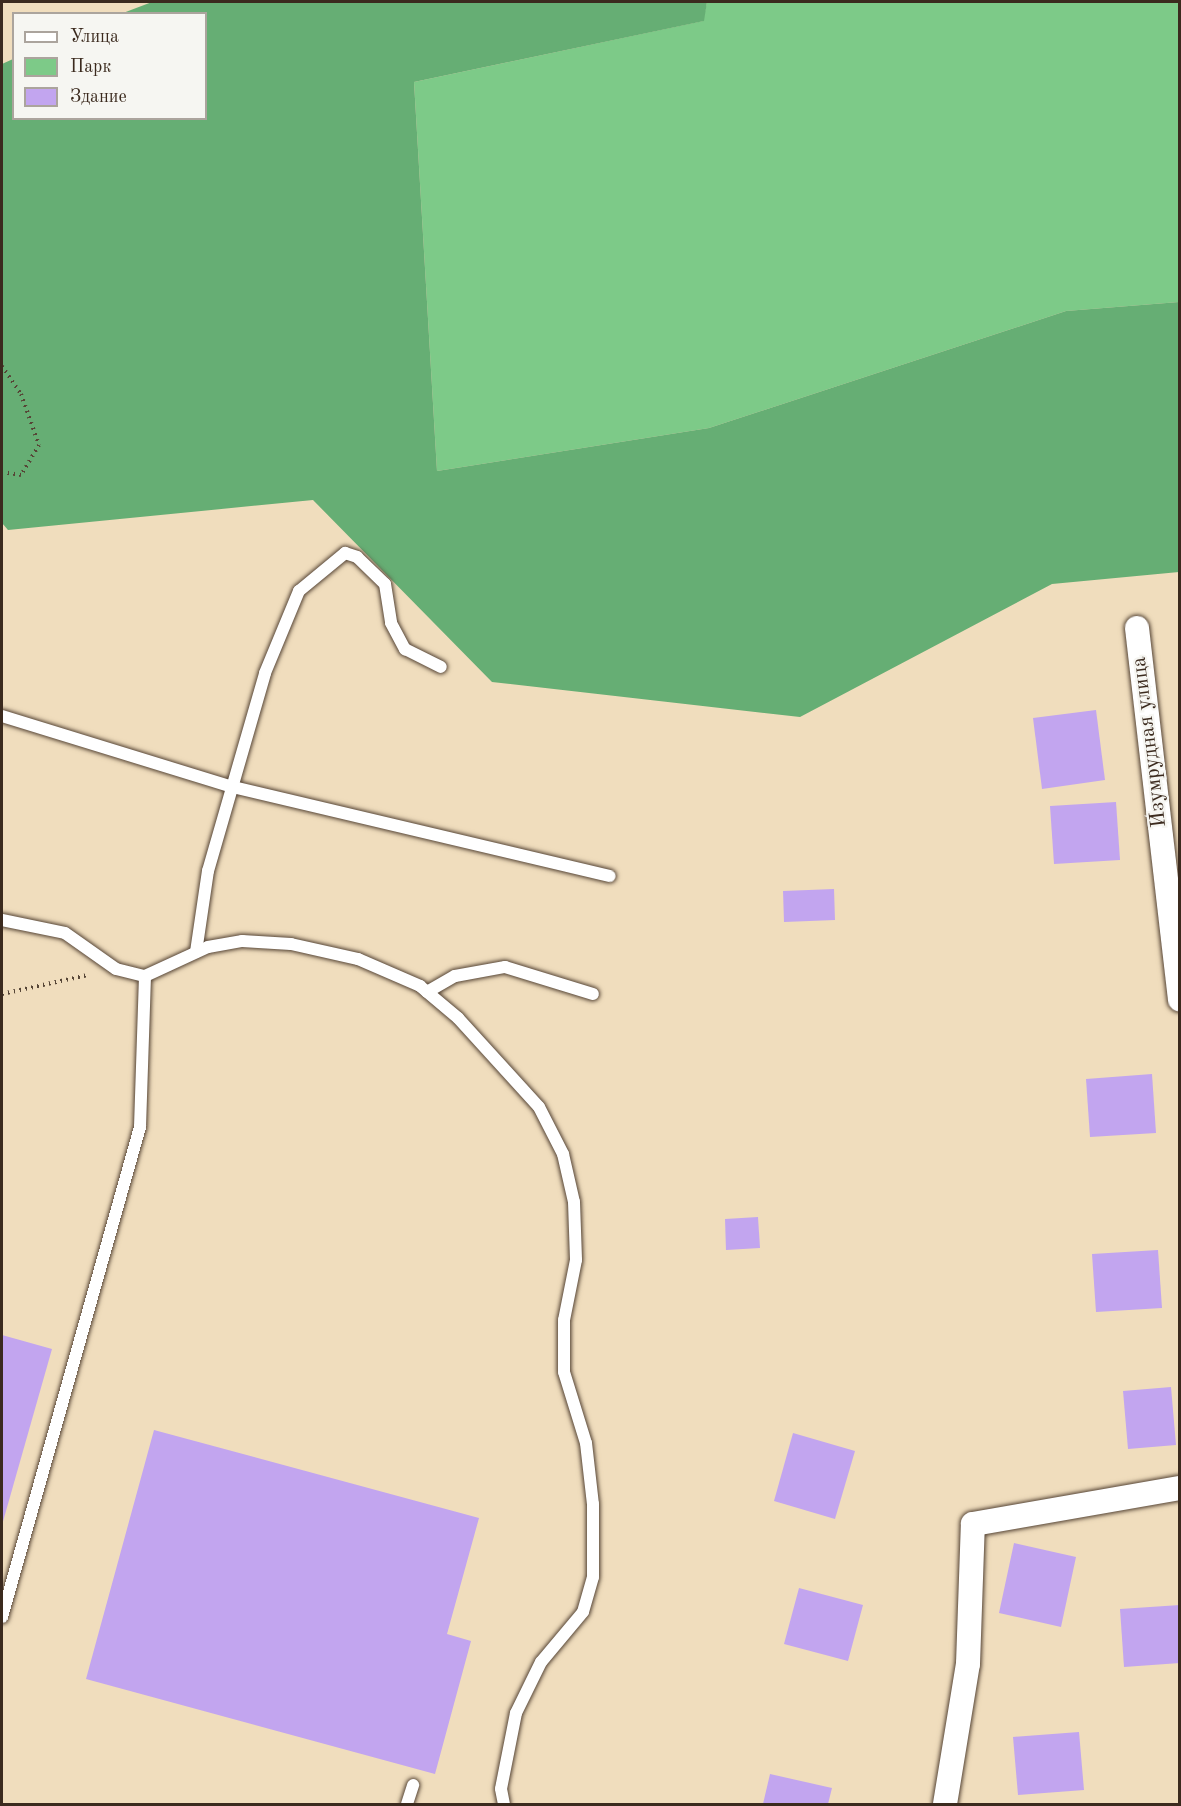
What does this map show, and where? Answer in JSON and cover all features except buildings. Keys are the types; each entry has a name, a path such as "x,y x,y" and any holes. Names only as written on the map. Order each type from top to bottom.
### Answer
{"street":[{"name":"Изумрудная улица","path":"1137,628 1179,1000"},
{"path":"945,1804 968,1664 973,1524 1179,1488"}],"lane":[{"path":"196,952 208,871 232,786 265,673 299,591 345,553 357,557 385,584 391,623 405,650 441,667"},
{"path":"2,716 232,786 610,876"},
{"path":"2,920 65,933 116,969 145,976 196,952 242,940 291,944 358,959 427,992 458,1018 539,1107 563,1154 574,1202 576,1260 564,1320 564,1372 586,1443 593,1504 593,1577 583,1612 541,1662 516,1713 501,1789 504,1804"},
{"path":"427,992 455,976 505,967 592,994"},
{"path":"2,1617 140,1127 145,976"},
{"path":"407,1804 413,1785"}],"path":[{"path":"2,366 21,393 39,445 21,475 2,472"},
{"path":"2,994 116,969"}],"green space":[{"path":"152,2 707,2 704,21 414,82 437,471 709,428 1066,311 1179,302 1179,572 1052,584 800,717 492,682 313,500 8,530 2,523 2,64 12,59 12,120 207,120 207,12 126,12"},
{"path":"707,2 1179,2 1179,302 1066,311 709,428 437,471 414,82 703,21"}]}
